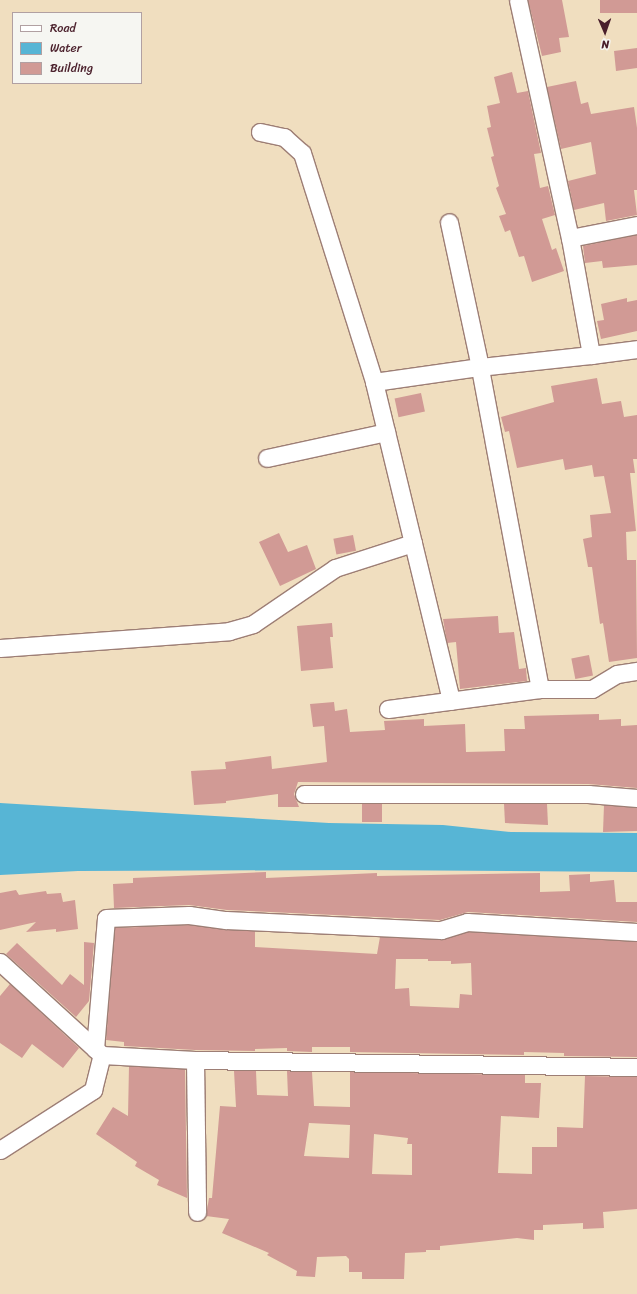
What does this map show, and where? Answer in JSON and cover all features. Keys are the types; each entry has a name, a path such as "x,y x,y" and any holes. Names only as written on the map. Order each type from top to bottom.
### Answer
{"street":[{"path":"518,0 570,238 591,355"},
{"path":"260,132 284,137 302,153 374,382 452,701"},
{"path":"449,222 480,367 540,689"},
{"path":"570,238 637,225"},
{"path":"374,382 480,367 637,349"},
{"path":"267,458 386,432"},
{"path":"0,648 229,631 253,624 335,568 413,543"},
{"path":"388,709 540,689 592,689 617,674 637,671"},
{"path":"304,794 588,794 637,798"},
{"path":"0,1150 93,1090 98,1052 106,918 189,915 226,920 441,930 467,922 637,932"},
{"path":"0,962 98,1052 195,1060 637,1067"},
{"path":"195,1060 197,1212"}],"water":[{"path":"0,803 329,823 443,825 511,832 637,833 637,872 361,870 78,871 0,875"}],"building":[{"path":"528,0 562,0 569,37 559,38 561,52 542,56"},
{"path":"600,0 637,0 637,13 600,13"},
{"path":"637,48 637,68 616,71 614,51"},
{"path":"512,72 517,93 528,91 541,153 534,154 540,188 548,186 555,215 542,219 552,250 556,248 564,271 532,282 524,256 519,257 510,230 505,232 499,216 506,214 496,188 499,186 491,157 494,156 487,128 491,127 487,106 500,103 494,77"},
{"path":"576,81 581,104 588,102 591,114 634,107 637,128 637,190 634,190 637,215 606,221 604,203 574,210 568,181 596,174 591,142 561,149 547,87"},
{"path":"637,235 637,265 603,268 602,261 585,263 583,246"},
{"path":"627,298 627,302 637,300 637,331 601,339 597,321 604,320 601,304"},
{"path":"597,378 602,404 621,401 624,417 637,415 637,459 633,459 635,473 630,473 636,531 626,532 627,560 636,560 637,658 609,662 603,623 600,624 592,567 588,567 583,539 592,537 590,515 611,513 604,476 594,477 592,465 565,470 563,459 517,468 509,431 505,432 501,417 554,402 551,386"},
{"path":"421,393 425,412 399,417 395,399"},
{"path":"279,533 288,552 307,545 316,569 280,586 259,542"},
{"path":"353,535 356,551 336,555 333,539"},
{"path":"498,616 499,633 514,632 519,669 526,668 527,681 460,689 456,642 447,643 443,619"},
{"path":"332,623 333,637 330,637 333,668 301,671 297,626"},
{"path":"589,655 593,676 575,679 571,658"},
{"path":"334,702 335,711 347,709 350,732 385,730 384,721 424,719 424,726 465,724 466,752 505,751 504,729 525,729 524,716 599,714 599,720 621,719 621,726 637,725 637,788 588,784 298,782 294,794 299,807 278,807 278,794 226,801 226,803 194,805 191,771 226,769 225,762 271,756 272,769 327,762 324,726 313,727 310,704"},
{"path":"362,804 382,804 382,822 362,822"},
{"path":"504,804 547,804 548,825 505,823"},
{"path":"604,805 637,808 637,831 603,832"},
{"path":"266,872 266,878 377,873 377,876 540,873 540,892 570,891 569,875 590,874 590,882 614,880 616,902 637,902 637,922 468,912 440,920 227,910 189,905 114,908 113,884 133,883 133,878"},
{"path":"16,890 19,895 46,891 47,894 61,893 63,902 75,900 78,929 56,932 56,929 26,932 36,922 0,930 0,893"},
{"path":"189,925 255,931 255,947 377,954 380,937 441,940 468,932 637,942 637,1057 564,1056 564,1053 524,1052 524,1055 350,1052 350,1047 312,1047 312,1052 287,1051 287,1048 255,1049 255,1051 195,1050 124,1046 124,1042 106,1040 115,928","holes":["396,959 428,959 428,961 451,961 451,964 471,963 472,995 460,994 459,1008 410,1006 409,988 395,989"]},
{"path":"84,942 94,943 89,1001 76,1017 6,954 17,943 62,985 70,974 84,985"},
{"path":"10,984 79,1048 63,1068 32,1044 22,1058 0,1043 0,996"},
{"path":"129,1066 185,1069 187,1198 157,1185 159,1180 135,1166 137,1162 96,1134 113,1107 128,1116"},
{"path":"234,1071 256,1071 257,1095 288,1096 287,1071 312,1072 314,1106 350,1107 350,1072 525,1075 525,1083 541,1083 539,1118 501,1116 498,1173 532,1174 532,1147 557,1147 557,1127 583,1128 585,1076 637,1077 637,1209 603,1212 604,1228 583,1229 583,1223 543,1225 543,1230 534,1230 534,1240 517,1238 440,1246 440,1250 405,1253 404,1279 362,1279 362,1272 349,1272 349,1259 346,1256 317,1257 315,1277 296,1276 297,1271 267,1255 269,1253 222,1233 229,1219 206,1216 209,1198 212,1198 220,1106 236,1107","holes":["309,1123 350,1125 349,1158 304,1156","374,1134 408,1138 407,1144 412,1144 412,1175 372,1174"]}]}
